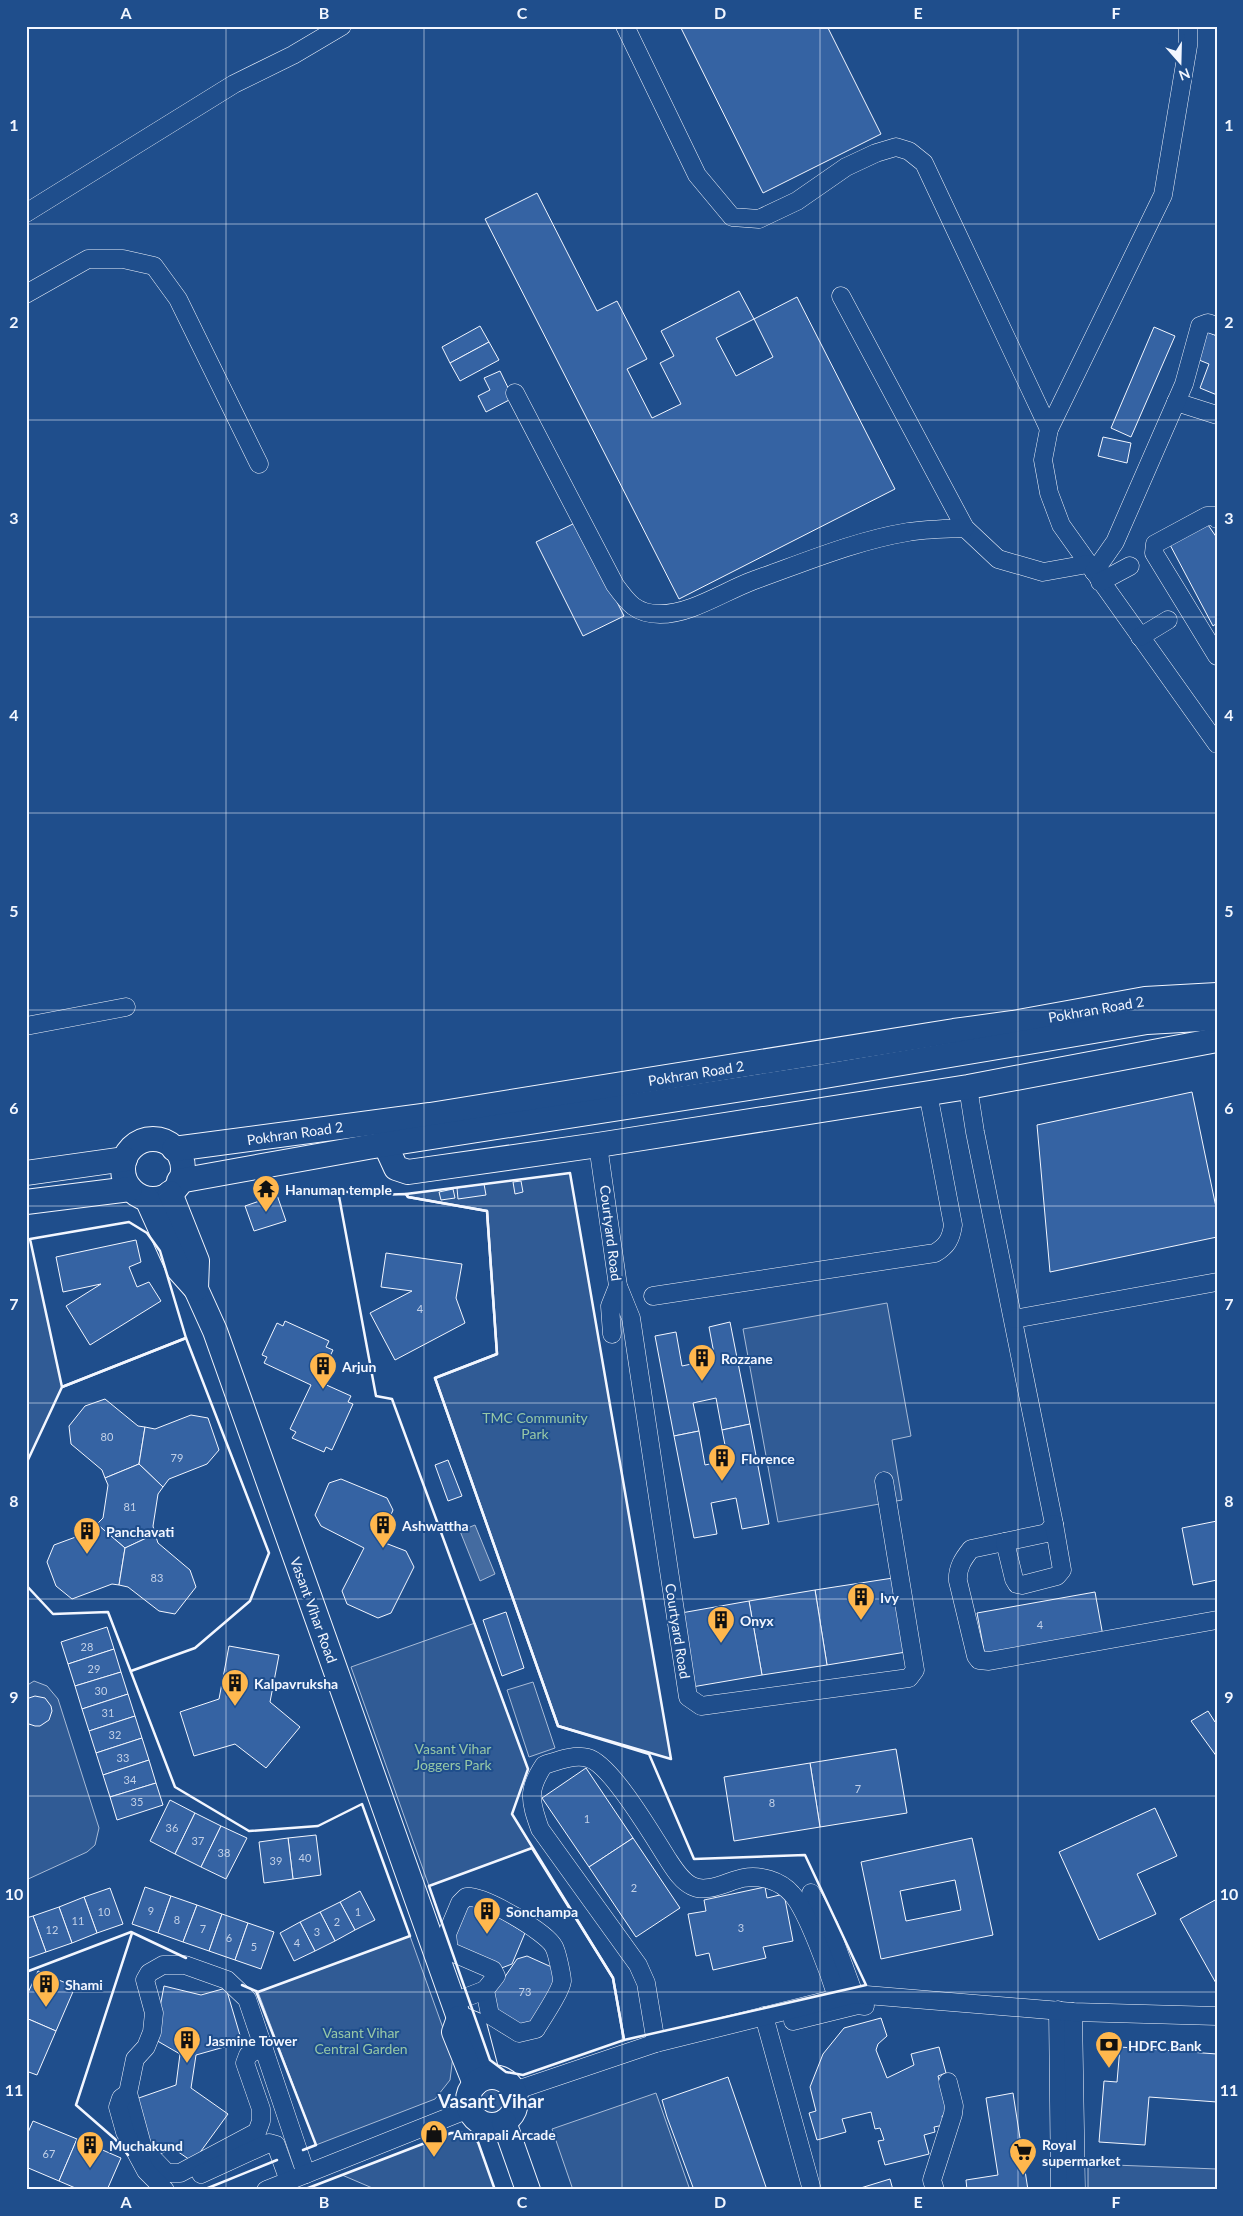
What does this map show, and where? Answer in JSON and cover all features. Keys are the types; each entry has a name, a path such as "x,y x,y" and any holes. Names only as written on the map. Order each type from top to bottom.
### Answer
{"main road":[{"name":"Pokhran Road 2","path":"174,1149 430,1115 1013,1023 1146,999 1217,995"},
{"name":"Pokhran Road 2","path":"26,1202 157,1190 385,1144 819,1078 1147,1022 1217,1018"},
{"path":"385,1144 396,1168 408,1172 598,1145 968,1087 1217,1040"},
{"path":"147,1140 158,1140 169,1144 174,1149 182,1163 182,1174 157,1190 123,1175 125,1159 128,1152 136,1144 147,1140"},
{"path":"26,1173 125,1159"},
{"name":"Vasant Vihar Road","path":"157,1190 179,1270 196,1289 215,1331 456,2010"},
{"path":"456,2010 454,2032 482,2081"},
{"path":"504,2080 515,2096 513,2113 504,2122 487,2125 479,2122 469,2109 468,2096 482,2081 504,2080"},
{"path":"504,2122 528,2190"}],"street":[{"path":"26,213 234,84 293,55 342,26"},
{"path":"625,26 697,175 732,217 759,218 797,201 846,167 876,153 896,147 909,151 924,163 1049,429"},
{"path":"1188,26 1188,46 1163,195 1049,429 1043,460 1049,493 1061,525 1217,744"},
{"path":"26,294 88,259 124,258 154,266 178,298 259,464"},
{"path":"841,296 964,528 998,559 1043,572 1094,573 1130,566"},
{"path":"1094,573 1112,547 1184,384 1200,326 1208,324 1217,326"},
{"path":"516,393 615,585 627,602 642,613 662,614 690,608 738,587 849,546 908,532 964,528"},
{"path":"1176,402 1217,415"},
{"path":"1217,519 1215,516 1207,516 1155,544 1154,553 1217,656"},
{"path":"1140,637 1168,620"},
{"path":"26,1026 126,1007"},
{"path":"968,1087 975,1132 1014,1319 1062,1570 1057,1576 1022,1585 1017,1584 1014,1579 1005,1542"},
{"path":"653,1296 935,1253 946,1247 952,1236 953,1225 928,1093"},
{"name":"Courtyard Road","path":"598,1145 618,1286 631,1318 688,1697 701,1706 909,1678 915,1670 884,1482"},
{"path":"1014,1319 1217,1282"},
{"path":"612,1334 610,1306 618,1286"},
{"path":"1054,1524 1047,1533 971,1549 957,1572 976,1656 979,1660 989,1661 1217,1620"},
{"path":"656,2043 646,1983 638,1965 540,1829 531,1804 531,1791 536,1776 544,1765 571,1757 588,1758 599,1764 614,1779 676,1870 692,1886 706,1888 754,1877 770,1880 786,1889 792,1894 845,1996"},
{"path":"811,1893 829,1926 845,1996"},
{"path":"456,2010 485,1990 496,1976 493,1970 449,1951 447,1934 460,1902 462,1899 470,1897 474,1897 510,1915 541,1933 554,1947 562,1981 536,2029 523,2034 506,2026 490,2015 485,1990"},
{"path":"262,2047 248,2055 245,2063 261,2109 261,2121 257,2132 180,2173 167,2173 143,2148 128,2093 135,2059 146,2047 152,2032 154,2012 145,1980 149,1973 163,1965 185,1965 227,1980 246,1999 306,2174"},
{"path":"515,2096 641,2054 766,2022 845,1996 1066,2015 1217,2016"},
{"path":"641,2054 656,2043 858,2005 1066,2015 1217,2025"},
{"path":"1060,2190 1066,2015"},
{"path":"1066,2015 1076,2190"},
{"path":"766,2022 812,2190"},
{"path":"935,2190 932,2180 954,2106 948,2082"},
{"path":"128,2093 120,2098 118,2107 125,2132 146,2171 166,2190"},
{"path":"266,2190 469,2109"},
{"path":"186,2181 269,2143 276,2146 289,2181"}],"shaded area":[{"name":"TMC Community Park","path":"570,1173 671,1759 558,1726 435,1378 497,1354 487,1211 408,1197 406,1194"},
{"path":"30,1239 62,1387 26,1464 26,1240"},
{"path":"887,1303 911,1436 892,1440 902,1500 778,1522 743,1329"},
{"path":"475,1525 495,1574 480,1581 460,1531"},
{"name":"Vasant Vihar Joggers Park","path":"475,1623 528,1769 512,1814 532,1848 429,1886 351,1667"},
{"path":"34,1681 47,1686 58,1699 99,1828 95,1845 87,1852 26,1880 26,1686"},
{"path":"533,1682 555,1748 529,1757 507,1690"},
{"name":"Vasant Vihar Central Garden","path":"410,1936 453,2056 450,2080 435,2099 316,2145 258,1992"},
{"path":"491,2087 501,2090 504,2100 501,2110 491,2113 481,2110 478,2100 481,2090"},
{"path":"656,2093 690,2190 573,2190 552,2129"},
{"name":"Amrapali Arcade","path":"451,2133 467,2133 478,2142 495,2190 377,2190 342,2175"},
{"path":"1088,2164 1217,2169 1217,2190 1088,2190"}],"building":[{"path":"680,26 827,26 881,134 763,193"},
{"path":"537,193 597,311 617,301 647,359 627,369 652,418 681,404 660,363 674,356 661,331 739,291 754,319 797,297 895,489 679,599 485,219","holes":["754,319 773,357 736,376 716,338"]},
{"path":"480,326 489,342 450,363 442,347"},
{"path":"1154,327 1175,336 1131,437 1111,428"},
{"path":"1205,331 1217,336 1217,395 1200,388 1209,364 1194,358"},
{"path":"489,342 499,360 460,381 450,363"},
{"path":"500,371 513,398 486,412 478,396 490,390 484,378"},
{"path":"1103,437 1131,443 1127,463 1098,456"},
{"path":"577,522 624,616 583,636 536,542"},
{"path":"1206,522 1217,538 1217,623 1213,626 1168,541"},
{"path":"1192,1092 1217,1212 1217,1237 1050,1272 1037,1125"},
{"path":"521,1181 523,1192 515,1194 513,1182"},
{"path":"484,1184 486,1195 458,1199 457,1188"},
{"path":"453,1189 455,1198 441,1200 439,1192"},
{"name":"Hanuman temple","path":"277,1195 286,1221 254,1231 245,1206"},
{"path":"136,1240 141,1262 129,1267 137,1287 149,1282 161,1301 90,1345 66,1306 101,1284 63,1292 56,1257"},
{"path":"386,1253 462,1264 456,1298 465,1323 395,1360 370,1313 412,1291 381,1287"},
{"name":"Arjun","path":"285,1321 329,1341 326,1347 333,1350 320,1377 322,1383 351,1396 348,1402 353,1404 332,1450 326,1447 324,1452 292,1438 296,1432 290,1429 311,1385 264,1363 267,1357 262,1355 277,1323 283,1326"},
{"name":"Rozzane","path":"730,1322 750,1424 722,1430 716,1398 693,1403 699,1431 674,1436 655,1336 676,1332 682,1366 715,1359 709,1327"},
{"path":"105,1399 138,1426 145,1427 139,1464 105,1478 102,1470 71,1444 69,1426 85,1406"},
{"name":"Panchavati","path":"191,1415 208,1418 219,1450 207,1464 169,1479 163,1487 139,1464 145,1427 155,1429"},
{"name":"Florence","path":"750,1424 769,1524 742,1529 736,1498 711,1503 717,1534 694,1538 674,1436 699,1431 705,1465 728,1460 722,1430"},
{"path":"448,1460 462,1496 448,1501 435,1465"},
{"name":"Panchavati","path":"139,1464 163,1487 158,1494 153,1526 155,1534 125,1548 97,1524 103,1518 108,1485 105,1478"},
{"name":"Ashwattha","path":"341,1479 387,1498 393,1510 380,1541 406,1551 414,1567 391,1613 378,1618 347,1604 342,1591 364,1548 321,1526 315,1515 329,1483"},
{"path":"1217,1521 1217,1580 1193,1585 1182,1528"},
{"name":"Panchavati","path":"97,1524 125,1548 119,1585 112,1584 72,1599 56,1586 47,1562 54,1545 92,1531"},
{"name":"Panchavati","path":"155,1534 158,1543 190,1570 196,1587 175,1614 159,1611 128,1587 119,1585 125,1548"},
{"name":"Ivy","path":"893,1578 906,1652 827,1665 815,1590"},
{"path":"815,1590 827,1665 762,1675 749,1601"},
{"path":"1095,1592 1103,1636 985,1656 977,1613"},
{"name":"Onyx","path":"749,1601 762,1675 692,1687 681,1613"},
{"path":"506,1612 524,1668 502,1676 483,1620"},
{"path":"107,1627 114,1649 68,1664 61,1642"},
{"name":"Kalpavruksha","path":"229,1646 279,1655 270,1702 300,1727 266,1768 235,1744 194,1756 180,1712 219,1699"},
{"path":"114,1649 121,1672 75,1686 68,1664"},
{"path":"121,1672 128,1694 82,1709 75,1686"},
{"path":"128,1694 135,1716 89,1731 82,1709"},
{"path":"35,1696 45,1698 52,1711 49,1720 40,1726 26,1723 26,1699"},
{"path":"1208,1711 1215,1722 1217,1721 1217,1757 1191,1721"},
{"path":"135,1716 142,1738 96,1753 89,1731"},
{"path":"142,1738 149,1760 103,1775 96,1753"},
{"path":"896,1749 907,1813 820,1827 810,1763"},
{"path":"149,1760 156,1783 110,1797 103,1775"},
{"path":"810,1763 820,1827 734,1841 724,1777"},
{"path":"586,1768 633,1838 589,1867 542,1798"},
{"path":"156,1783 163,1805 117,1820 110,1797"},
{"path":"170,1800 195,1813 175,1854 150,1841"},
{"path":"1155,1808 1177,1856 1137,1874 1156,1914 1099,1940 1059,1852"},
{"path":"195,1813 221,1826 201,1867 175,1854"},
{"path":"221,1826 247,1838 226,1879 201,1867"},
{"path":"316,1835 321,1875 293,1879 288,1838"},
{"path":"288,1838 293,1879 264,1883 259,1842"},
{"path":"633,1838 680,1908 636,1937 589,1867"},
{"path":"972,1838 993,1935 881,1959 861,1862","holes":["955,1880 961,1910 906,1921 900,1891"]},
{"path":"145,1887 171,1896 158,1933 132,1924"},
{"path":"765,1887 767,1898 784,1894 793,1941 763,1947 766,1958 713,1970 709,1953 696,1956 688,1914 706,1911 704,1900"},
{"path":"110,1888 123,1924 97,1933 84,1897"},
{"path":"360,1891 375,1920 355,1930 340,1902"},
{"path":"171,1896 197,1905 183,1942 158,1933"},
{"path":"84,1897 97,1933 72,1943 59,1907"},
{"path":"1217,1899 1217,1985 1180,1919"},
{"path":"340,1902 355,1930 335,1941 320,1912"},
{"name":"Sonchampa","path":"474,1902 525,1933 512,1964 499,1969 453,1949 448,1938 462,1906"},
{"path":"197,1905 222,1914 209,1951 183,1942"},
{"path":"59,1907 72,1943 46,1952 33,1916"},
{"path":"320,1912 335,1941 315,1951 300,1922"},
{"path":"222,1914 248,1923 235,1960 209,1951"},
{"path":"33,1916 46,1952 26,1959 26,1918"},
{"path":"300,1922 315,1951 294,1961 280,1933"},
{"path":"248,1923 274,1932 261,1969 235,1960"},
{"name":"Sonchampa","path":"527,1956 556,1969 559,1981 535,2025 523,2029 492,2013 489,2000 517,1959"},
{"name":"Shami","path":"38,1971 75,1987 56,2031 26,2018 26,1997"},
{"name":"Jasmine Tower","path":"164,1986 201,1995 226,1988 242,2042 196,2055 191,2088 228,2114 193,2162 174,2149 153,2156 133,2100 176,2085 180,2054 154,2039"},
{"name":"Shami","path":"26,2018 56,2031 37,2075 26,2071"},
{"path":"881,2018 887,2036 878,2044 876,2050 887,2078 914,2065 911,2054 939,2047 946,2073 938,2076 948,2115 942,2116 944,2125 934,2127 935,2132 924,2135 929,2154 885,2165 878,2141 884,2140 880,2128 875,2129 871,2112 842,2119 846,2132 817,2140 809,2113 816,2111 810,2087 823,2054 844,2028"},
{"path":"1120,2047 1217,2054 1217,2102 1149,2097 1145,2145 1099,2142 1104,2081 1117,2082"},
{"path":"728,2077 767,2190 694,2190 667,2117 662,2100"},
{"path":"1013,2093 1028,2190 967,2190 966,2180 998,2175 986,2098"},
{"name":"Muchakund","path":"33,2121 77,2139 59,2181 26,2167 26,2137"},
{"name":"Muchakund","path":"77,2139 121,2158 107,2190 80,2190 59,2181"},
{"path":"890,2179 893,2190 854,2190"}],"wall":[{"path":"570,1173 671,1759 558,1726 435,1378 497,1354 487,1211 408,1197 406,1194 570,1173"},
{"path":"338,1191 377,1195 406,1194 408,1197 487,1211 497,1354 435,1378 558,1726 649,1754 694,1859 805,1855 866,1985 624,2040 613,1978 512,1814 528,1769 392,1399 376,1396 338,1191"},
{"path":"129,1222 147,1233 160,1251 186,1338 62,1387 30,1239 129,1222"},
{"path":"26,1464 62,1387 186,1338 269,1553 250,1601 195,1648 131,1671"},
{"path":"26,1585 53,1614 108,1612 175,1787 249,1831 318,1826 362,1804 410,1936 258,1992 242,1985"},
{"path":"532,1848 613,1978 624,2040 523,2075 506,2072 490,2060 429,1886 532,1848"},
{"path":"26,1972 131,1932 186,1958"},
{"path":"128,2155 115,2139 76,2105 132,1933"},
{"path":"256,1991 316,2145 303,2150"},
{"path":"303,2190 451,2133 467,2133 478,2142 495,2190"},
{"path":"203,2190 277,2160"}],"place":[{"name":"Hanuman temple","path":"266,1213"},
{"name":"Rozzane","path":"702,1382"},
{"name":"Arjun","path":"323,1390"},
{"name":"Florence","path":"722,1482"},
{"name":"Ashwattha","path":"383,1549"},
{"name":"Panchavati","path":"87,1555"},
{"name":"Ivy","path":"861,1621"},
{"name":"Onyx","path":"721,1644"},
{"name":"Kalpavruksha","path":"235,1707"},
{"name":"Sonchampa","path":"487,1935"},
{"name":"Shami","path":"46,2008"},
{"name":"Jasmine Tower","path":"187,2064"},
{"name":"HDFC Bank","path":"1109,2069"},
{"name":"Amrapali Arcade","path":"434,2158"},
{"name":"Muchakund","path":"90,2169"},
{"name":"Royal supermarket","path":"1023,2176"}],"district":[{"name":"Vasant Vihar","path":"491,2100"}]}
